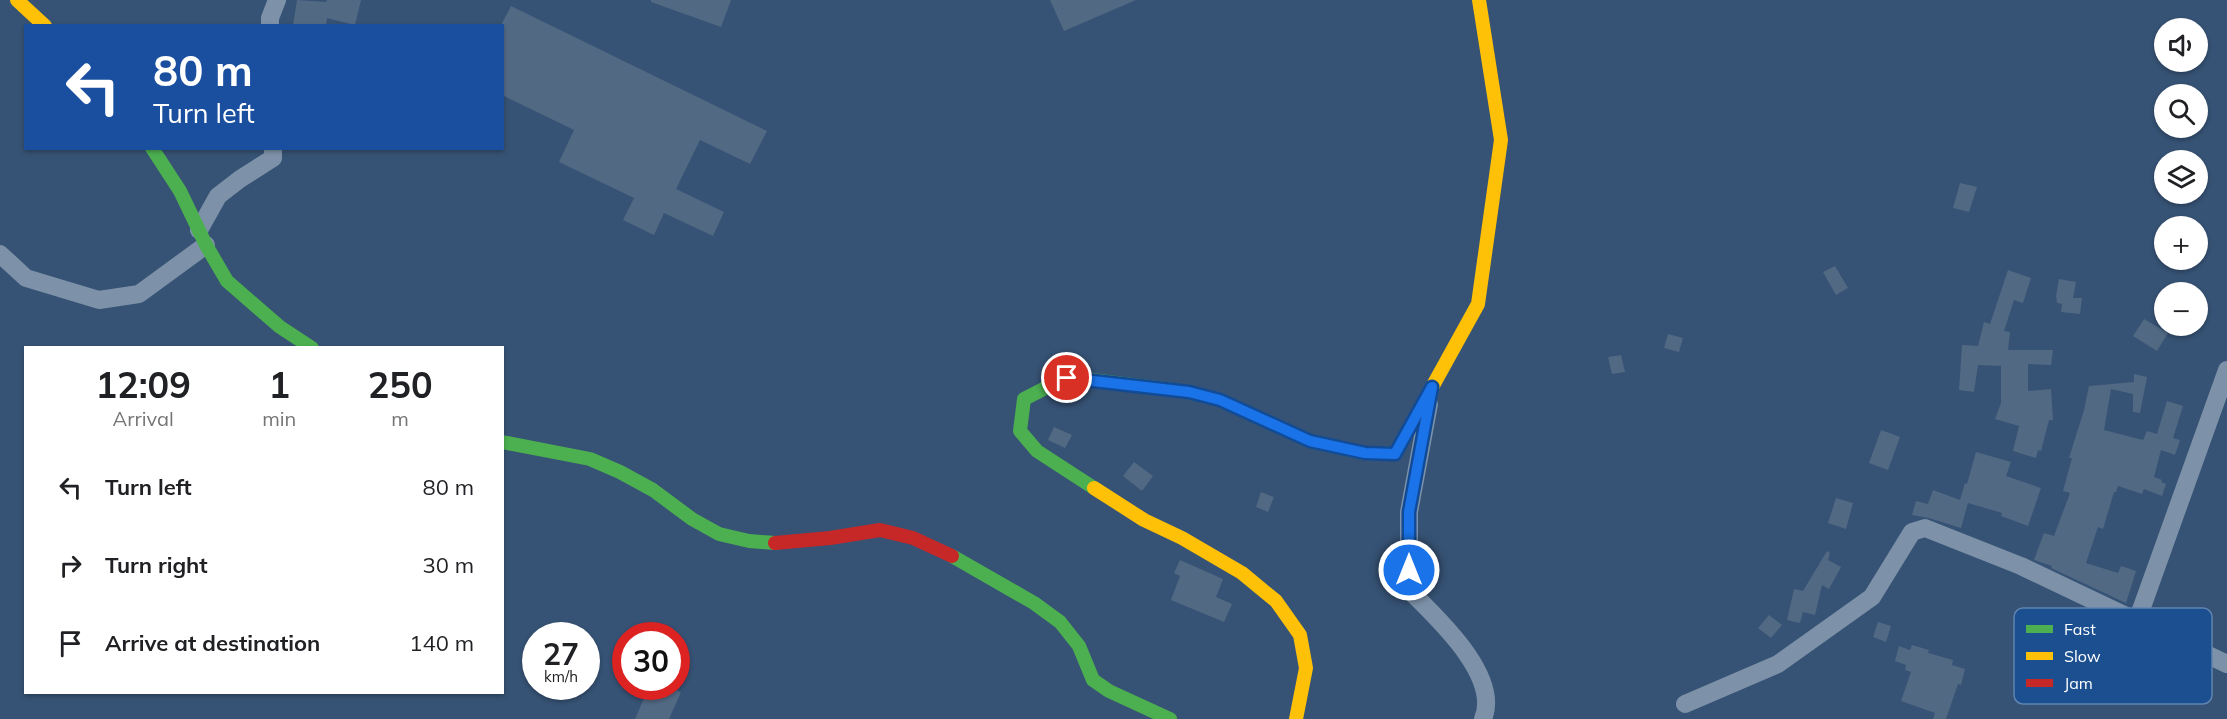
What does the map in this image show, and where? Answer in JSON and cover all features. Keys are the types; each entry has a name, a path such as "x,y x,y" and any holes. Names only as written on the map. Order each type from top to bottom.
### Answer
{"street":[{"path":"17,0 43,24"},
{"path":"270,24 277,0"},
{"path":"1296,719 1306,668 1300,635 1276,601 1242,573 1182,538 1144,520 1037,452 1020,431 1024,399 1067,378 1189,392 1220,400 1310,441 1365,453 1395,454 1478,303 1501,140 1479,0"},
{"path":"153,150 180,191 202,238 226,281 280,327 309,346"},
{"path":"0,254 26,278 99,300 139,294 202,238 218,196 273,158 273,150"},
{"path":"2142,608 2227,370"},
{"path":"1432,387 1409,512 1409,590 1456,637 1483,681 1486,712 1483,719"},
{"path":"504,442 590,459 653,490 692,519 719,534 749,541 774,543 830,538 880,530 913,538 983,573 1034,603 1060,622 1079,646 1094,680 1109,691 1170,719"},
{"path":"1685,704 1778,664 1872,597 1912,532 1925,528 2021,566 2110,608"},
{"path":"2212,657 2227,664"}],"building":[{"path":"297,0 326,2 327,0 361,0 355,24 327,18 326,24 293,24"},
{"path":"651,0 731,0 721,27 651,2"},
{"path":"1050,0 1136,0 1064,31"},
{"path":"511,6 767,131 750,164 700,140 676,189 724,212 713,236 664,213 654,235 623,220 634,198 559,162 574,130 504,96 504,24 502,23"},
{"path":"1960,183 1977,187 1969,212 1953,208"},
{"path":"1835,266 1848,288 1836,295 1823,272"},
{"path":"2008,270 2031,278 2023,303 2014,300 2004,331 2010,332 2008,350 2053,350 2051,365 2028,364 2028,391 2051,389 2053,420 2049,420 2041,451 2038,450 2036,458 2013,451 2019,426 1995,419 2001,403 2001,366 1978,365 1974,392 1959,390 1962,345 1978,346 1984,322 1990,324"},
{"path":"2059,279 2076,282 2073,298 2082,298 2080,314 2061,312 2062,304 2057,303 2056,296"},
{"path":"2144,319 2154,325 2154,336 2166,336 2157,351 2133,336"},
{"path":"1668,334 1683,338 1679,352 1664,348"},
{"path":"1621,355 1625,372 1612,374 1608,357"},
{"path":"2134,374 2147,377 2140,413 2133,412 2133,394 2111,389 2104,430 2143,440 2147,431 2157,434 2167,401 2183,406 2173,438 2180,440 2175,455 2161,450 2154,477 2166,484 2162,496 2144,489 2142,494 2118,486 2114,492 2103,529 2098,527 2086,563 2118,573 2121,566 2136,571 2126,603 2051,568 2052,566 2034,560 2044,533 2054,536 2070,493 2063,491 2072,458 2069,458 2089,386 2134,382"},
{"path":"1054,427 1072,435 1065,448 1048,440"},
{"path":"1881,430 1900,437 1888,470 1869,463"},
{"path":"1976,452 2011,462 2006,476 2041,488 2028,526 2001,516 2002,513 1968,503 1961,528 1912,515 1916,501 1928,504 1933,490 1960,500"},
{"path":"1134,462 1153,476 1142,491 1123,476"},
{"path":"1261,492 1274,497 1268,512 1256,507"},
{"path":"1836,498 1853,503 1846,529 1828,523"},
{"path":"1827,551 1830,553 1828,560 1841,567 1829,589 1822,585 1815,615 1803,612 1800,623 1787,620 1794,589 1803,591"},
{"path":"1180,560 1223,579 1216,597 1232,604 1224,622 1171,600 1180,576 1174,573"},
{"path":"1769,615 1782,625 1771,638 1758,628"},
{"path":"1878,622 1891,626 1886,642 1873,637"},
{"path":"1912,645 1929,650 1928,653 1953,660 1952,665 1965,669 1961,685 1958,684 1946,719 1933,719 1935,713 1901,701 1911,672 1905,670 1906,665 1895,661 1899,646 1910,650"},
{"path":"643,700 677,700 669,719 635,719"}],"traffic: fast":[{"path":"153,150 180,191 206,245 227,281 280,327 309,346"},
{"path":"1094,488 1037,451 1020,431 1024,399 1067,377 1189,392 1220,400 1310,441 1364,453 1395,454 1425,400"},
{"path":"504,442 590,459 653,490 692,519 719,534 749,541 775,543"},
{"path":"952,556 1034,603 1060,622 1079,646 1093,680 1109,691 1170,719"}],"traffic: slow":[{"path":"17,0 43,24"},
{"path":"1425,400 1478,304 1501,140 1479,0"},
{"path":"1094,488 1144,520 1182,538 1242,573 1276,601 1300,635 1306,668 1296,719"}],"traffic: jam":[{"path":"775,543 880,530 913,538 952,556"}],"route":[{"path":"1067,378 1189,392 1220,400 1310,441 1365,453 1395,454 1432,387 1409,512 1409,570"}]}
